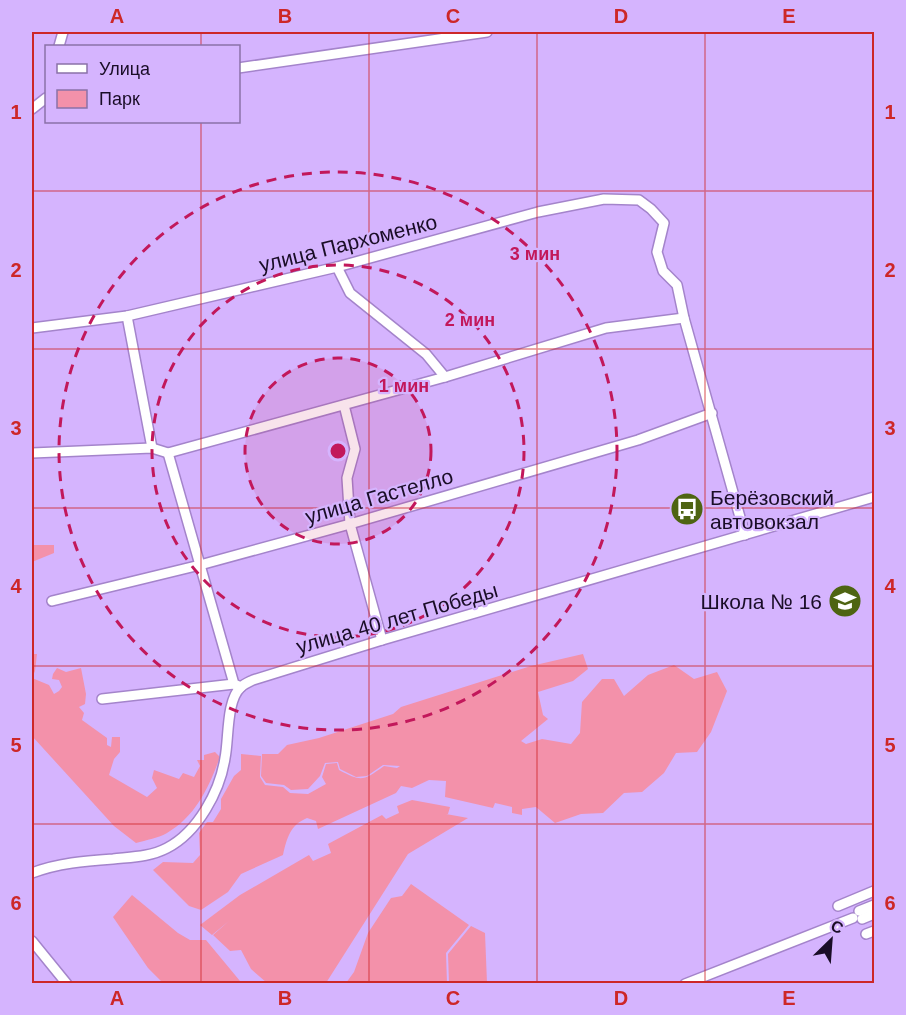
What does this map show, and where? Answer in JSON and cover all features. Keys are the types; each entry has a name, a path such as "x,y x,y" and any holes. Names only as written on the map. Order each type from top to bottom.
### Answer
{"street":[{"path":"240,68 487,32"},
{"path":"32,109 45,99"},
{"name":"улица Пархоменко","path":"32,328 127,316 337,267 538,212 604,199 639,200 664,223 657,252 663,271 677,285 684,318"},
{"path":"337,267 350,293 426,354 446,377"},
{"path":"127,316 152,448"},
{"path":"32,453 152,448 168,453 446,377 606,328 684,318 745,535"},
{"path":"344,405 355,449 347,478 350,524 382,640"},
{"name":"улица Гастелло","path":"52,602 350,524 638,440 712,413"},
{"path":"32,873 55,865 147,856 168,848 188,832 205,811 216,789 225,760 231,708 238,686 168,453"},
{"name":"улица 40 лет Победы","path":"102,699 238,686 382,640 874,497"},
{"path":"838,906 874,891"},
{"path":"685,984 858,916 874,906"},
{"path":"858,916 874,914"},
{"path":"32,941 67,984"}],"green space":[{"path":"32,545 54,545 54,553 32,562"},
{"path":"32,654 37,654 32,678"},
{"path":"583,654 588,669 573,681 538,692 543,715 548,719 521,741 526,744 542,739 571,744 580,733 582,702 602,679 614,679 624,696 648,675 674,665 694,679 717,672 727,691 711,732 697,752 676,753 664,773 642,792 624,793 603,813 581,814 555,823 536,807 522,809 522,815 512,813 512,807 495,803 493,808 445,797 446,781 429,780 412,788 401,786 396,793 318,829 316,821 307,818 301,821 290,833 283,855 241,874 228,892 201,910 189,906 153,870 163,862 193,863 200,855 199,833 207,822 213,822 221,809 221,799 234,776 241,770 241,754 261,756 260,777 265,785 283,787 290,793 308,794 326,784 322,777 326,764 337,763 339,770 347,774 358,778 367,777 384,766 397,768 400,766 383,765 367,776 356,777 340,769 338,762 325,763 320,776 308,789 291,790 284,785 266,783 261,776 262,754 278,754 287,745 319,738 393,714 401,707 531,666"},
{"path":"57,668 66,672 81,668 86,694 85,704 79,707 84,713 82,720 107,738 107,745 111,747 112,737 120,737 120,752 114,759 109,775 147,797 157,788 152,778 154,770 179,779 183,773 194,777 200,766 197,760 204,760 204,755 215,752 220,757 206,790 194,809 167,833 136,843 114,826 32,736 32,678 49,685 54,694 62,687 59,680 52,679"},
{"path":"412,800 450,807 446,814 468,818 408,854 326,983 267,983 251,969 241,950 230,951 213,935 229,921 212,935 200,925 240,895 309,855 313,861 331,853 328,844 382,815 386,819 399,813 397,806"},
{"path":"411,884 469,925 446,953 447,983 346,983 354,972 368,933 391,898 402,896"},
{"path":"132,895 178,933 190,940 206,940 240,981 238,983 163,983 148,968 113,917"},
{"path":"471,926 485,933 487,983 449,983 448,954"}],"place":[{"name":"Берёзовский автовокзал","path":"687,509"},
{"name":"Школа № 16","path":"845,601"}]}
